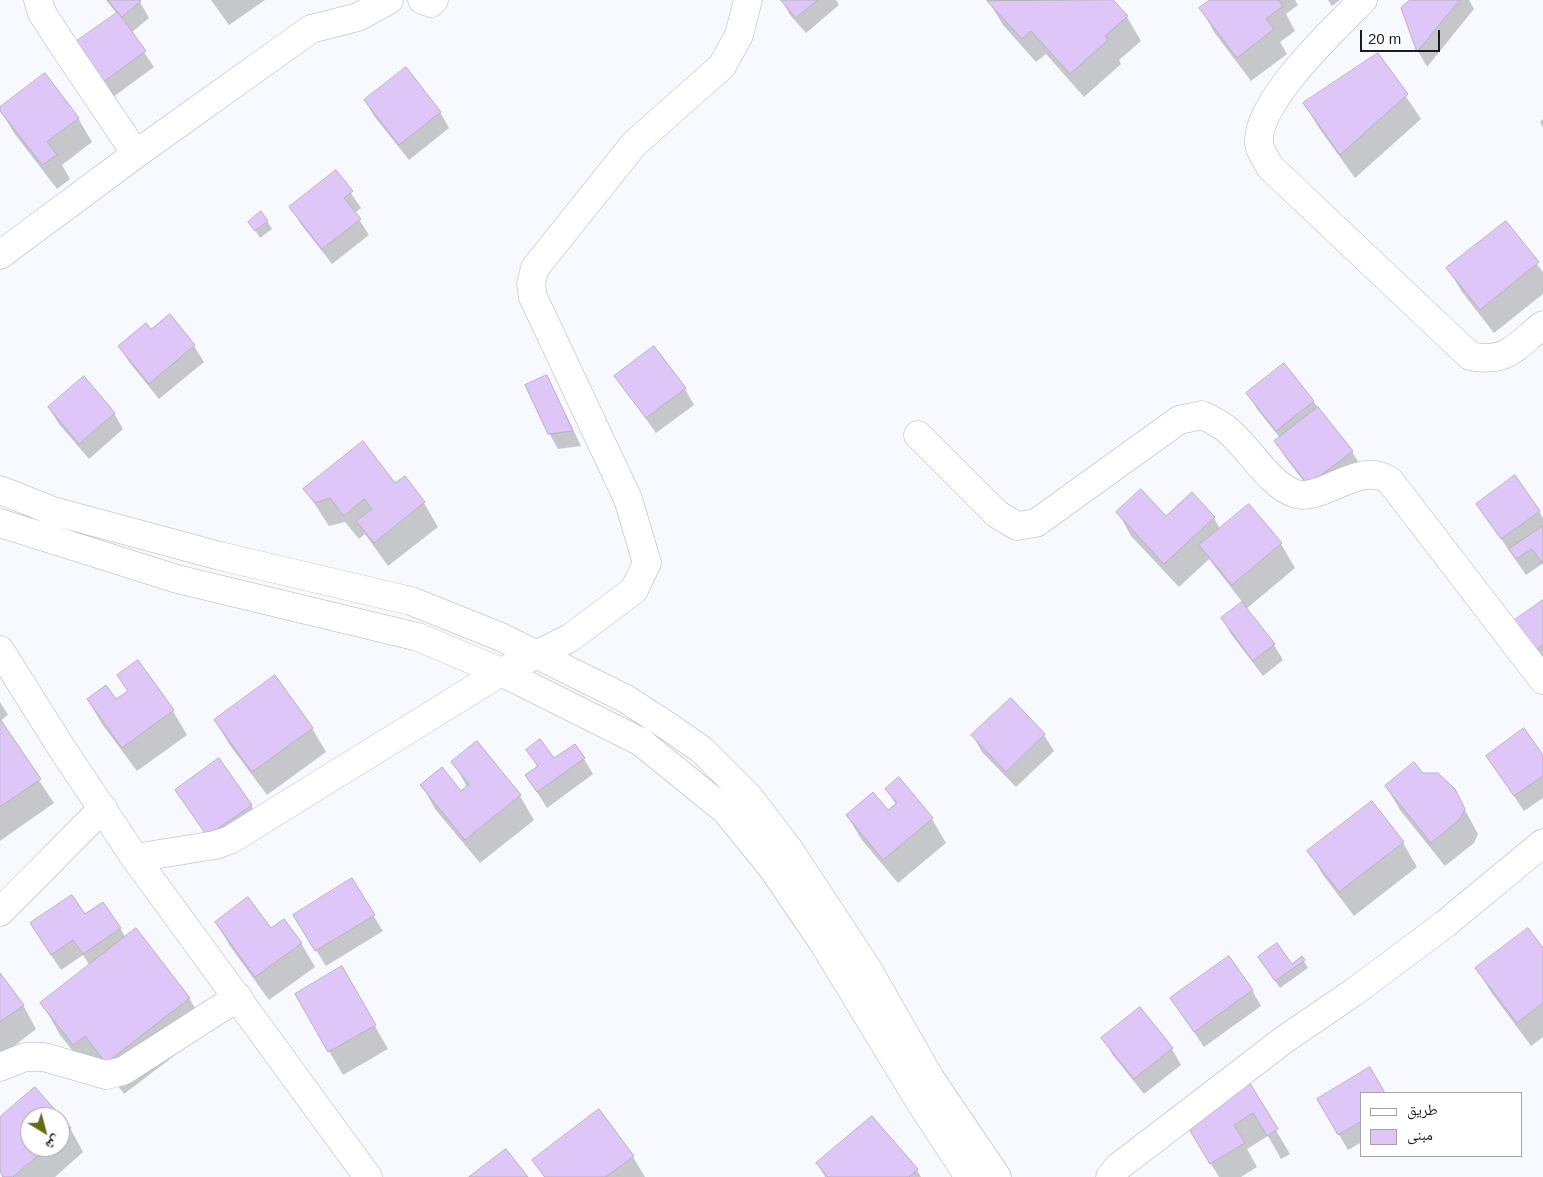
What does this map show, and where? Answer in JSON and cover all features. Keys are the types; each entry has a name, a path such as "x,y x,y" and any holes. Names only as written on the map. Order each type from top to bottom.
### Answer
{"street":[{"path":"38,0 42,13 136,154"},
{"path":"0,256 136,154 311,30 355,8 389,0"},
{"path":"422,0 431,2 434,0"},
{"path":"135,858 230,840 501,672 570,638 634,590 647,563 628,499 533,298 531,284 535,268 634,144 722,66 739,35 748,0"},
{"path":"1363,0 1312,51 1264,116 1259,143 1270,167 1470,356 1484,359 1501,358 1543,325"},
{"path":"918,435 997,514 1018,526 1036,524 1179,420 1202,415 1226,428 1265,471 1294,493 1305,495 1365,475 1382,474 1390,481 1543,680"},
{"path":"0,490 54,511 220,556 410,601 501,637 536,654 626,699 669,727 702,750 749,797 788,848 846,936 930,1078 997,1177"},
{"path":"0,523 177,579 418,637 501,672 640,742 726,811 773,869 824,944 915,1094 969,1177"},
{"path":"0,650 60,747 135,858 368,1177"},
{"path":"0,912 103,808"},
{"path":"1110,1177 1118,1167 1277,1045 1354,992 1445,924 1543,843"},
{"path":"0,1067 25,1057 44,1057 106,1075 123,1072 238,997"}],"building":[{"path":"108,0 139,0 141,1 122,17"},
{"path":"781,0 817,0 796,18"},
{"path":"1113,0 1128,16 1105,36 1108,40 1070,74 1031,31 1022,39 987,1"},
{"path":"1210,0 1278,0 1283,6 1266,19 1274,29 1237,58 1199,8"},
{"path":"1410,0 1460,0 1417,52 1401,8"},
{"path":"118,12 146,51 99,85 71,45"},
{"path":"1378,53 1408,94 1340,155 1303,103"},
{"path":"406,67 441,112 399,145 364,100"},
{"path":"45,73 79,118 47,142 57,155 42,165 0,111 0,107"},
{"path":"336,170 353,191 344,198 361,219 322,249 289,207"},
{"path":"261,211 268,221 255,231 248,222"},
{"path":"1506,221 1539,262 1480,310 1446,268"},
{"path":"170,314 195,345 149,384 118,346 146,323 151,329"},
{"path":"654,346 686,388 646,418 614,376"},
{"path":"1284,363 1314,401 1276,431 1246,393"},
{"path":"547,375 573,431 548,434 525,385"},
{"path":"84,376 115,413 79,444 48,407"},
{"path":"1318,407 1353,451 1308,485 1274,441"},
{"path":"363,441 395,483 405,476 425,502 374,543 356,521 372,509 364,499 344,516 330,498 315,503 303,489"},
{"path":"1515,475 1540,511 1501,539 1476,504"},
{"path":"1141,489 1166,516 1192,492 1215,517 1164,564 1116,512"},
{"path":"1249,504 1282,543 1232,585 1199,545"},
{"path":"1543,526 1543,564 1532,549 1516,559 1509,549"},
{"path":"1543,600 1543,645 1533,652 1512,622"},
{"path":"1242,602 1275,644 1253,661 1221,618"},
{"path":"138,660 174,710 122,748 87,699 106,685 116,699 128,691 117,675"},
{"path":"275,675 313,728 252,772 214,720"},
{"path":"1011,698 1045,734 1006,772 971,735"},
{"path":"0,719 41,779 0,807"},
{"path":"1524,728 1543,755 1543,776 1514,796 1486,756"},
{"path":"540,739 554,758 575,744 585,758 537,792 525,775 538,766 526,750"},
{"path":"477,741 521,795 465,840 420,785 442,767 461,791 469,784 451,762"},
{"path":"219,758 252,805 207,836 175,790"},
{"path":"1414,762 1423,773 1438,773 1455,789 1465,809 1460,819 1431,843 1385,786"},
{"path":"899,777 933,818 883,860 846,815 873,792 888,810 897,803 885,789"},
{"path":"1372,801 1404,842 1339,892 1307,851"},
{"path":"352,878 375,915 315,951 293,915"},
{"path":"72,895 85,914 103,902 121,928 83,954 73,940 51,955 30,923"},
{"path":"248,897 271,928 284,919 302,943 255,977 215,922"},
{"path":"136,928 190,998 106,1063 85,1036 73,1045 40,1003"},
{"path":"1528,928 1543,948 1543,1003 1517,1023 1475,968"},
{"path":"1277,943 1292,964 1302,956 1305,960 1275,981 1258,957"},
{"path":"1229,956 1253,990 1194,1032 1170,998"},
{"path":"342,966 376,1025 328,1052 295,994"},
{"path":"0,973 24,1005 0,1022"},
{"path":"1140,1007 1173,1048 1134,1079 1101,1038"},
{"path":"1370,1067 1384,1092 1360,1092 1360,1122 1338,1135 1317,1099"},
{"path":"1248,1080 1278,1129 1267,1136 1253,1113 1234,1125 1245,1143 1210,1164 1183,1119"},
{"path":"35,1087 53,1107 20,1107 20,1157 36,1157 13,1177 3,1177 0,1171 0,1117"},
{"path":"599,1109 634,1156 606,1177 545,1177 532,1160"},
{"path":"872,1116 918,1169 909,1177 828,1177 816,1163"},
{"path":"506,1149 528,1177 469,1177"}]}
